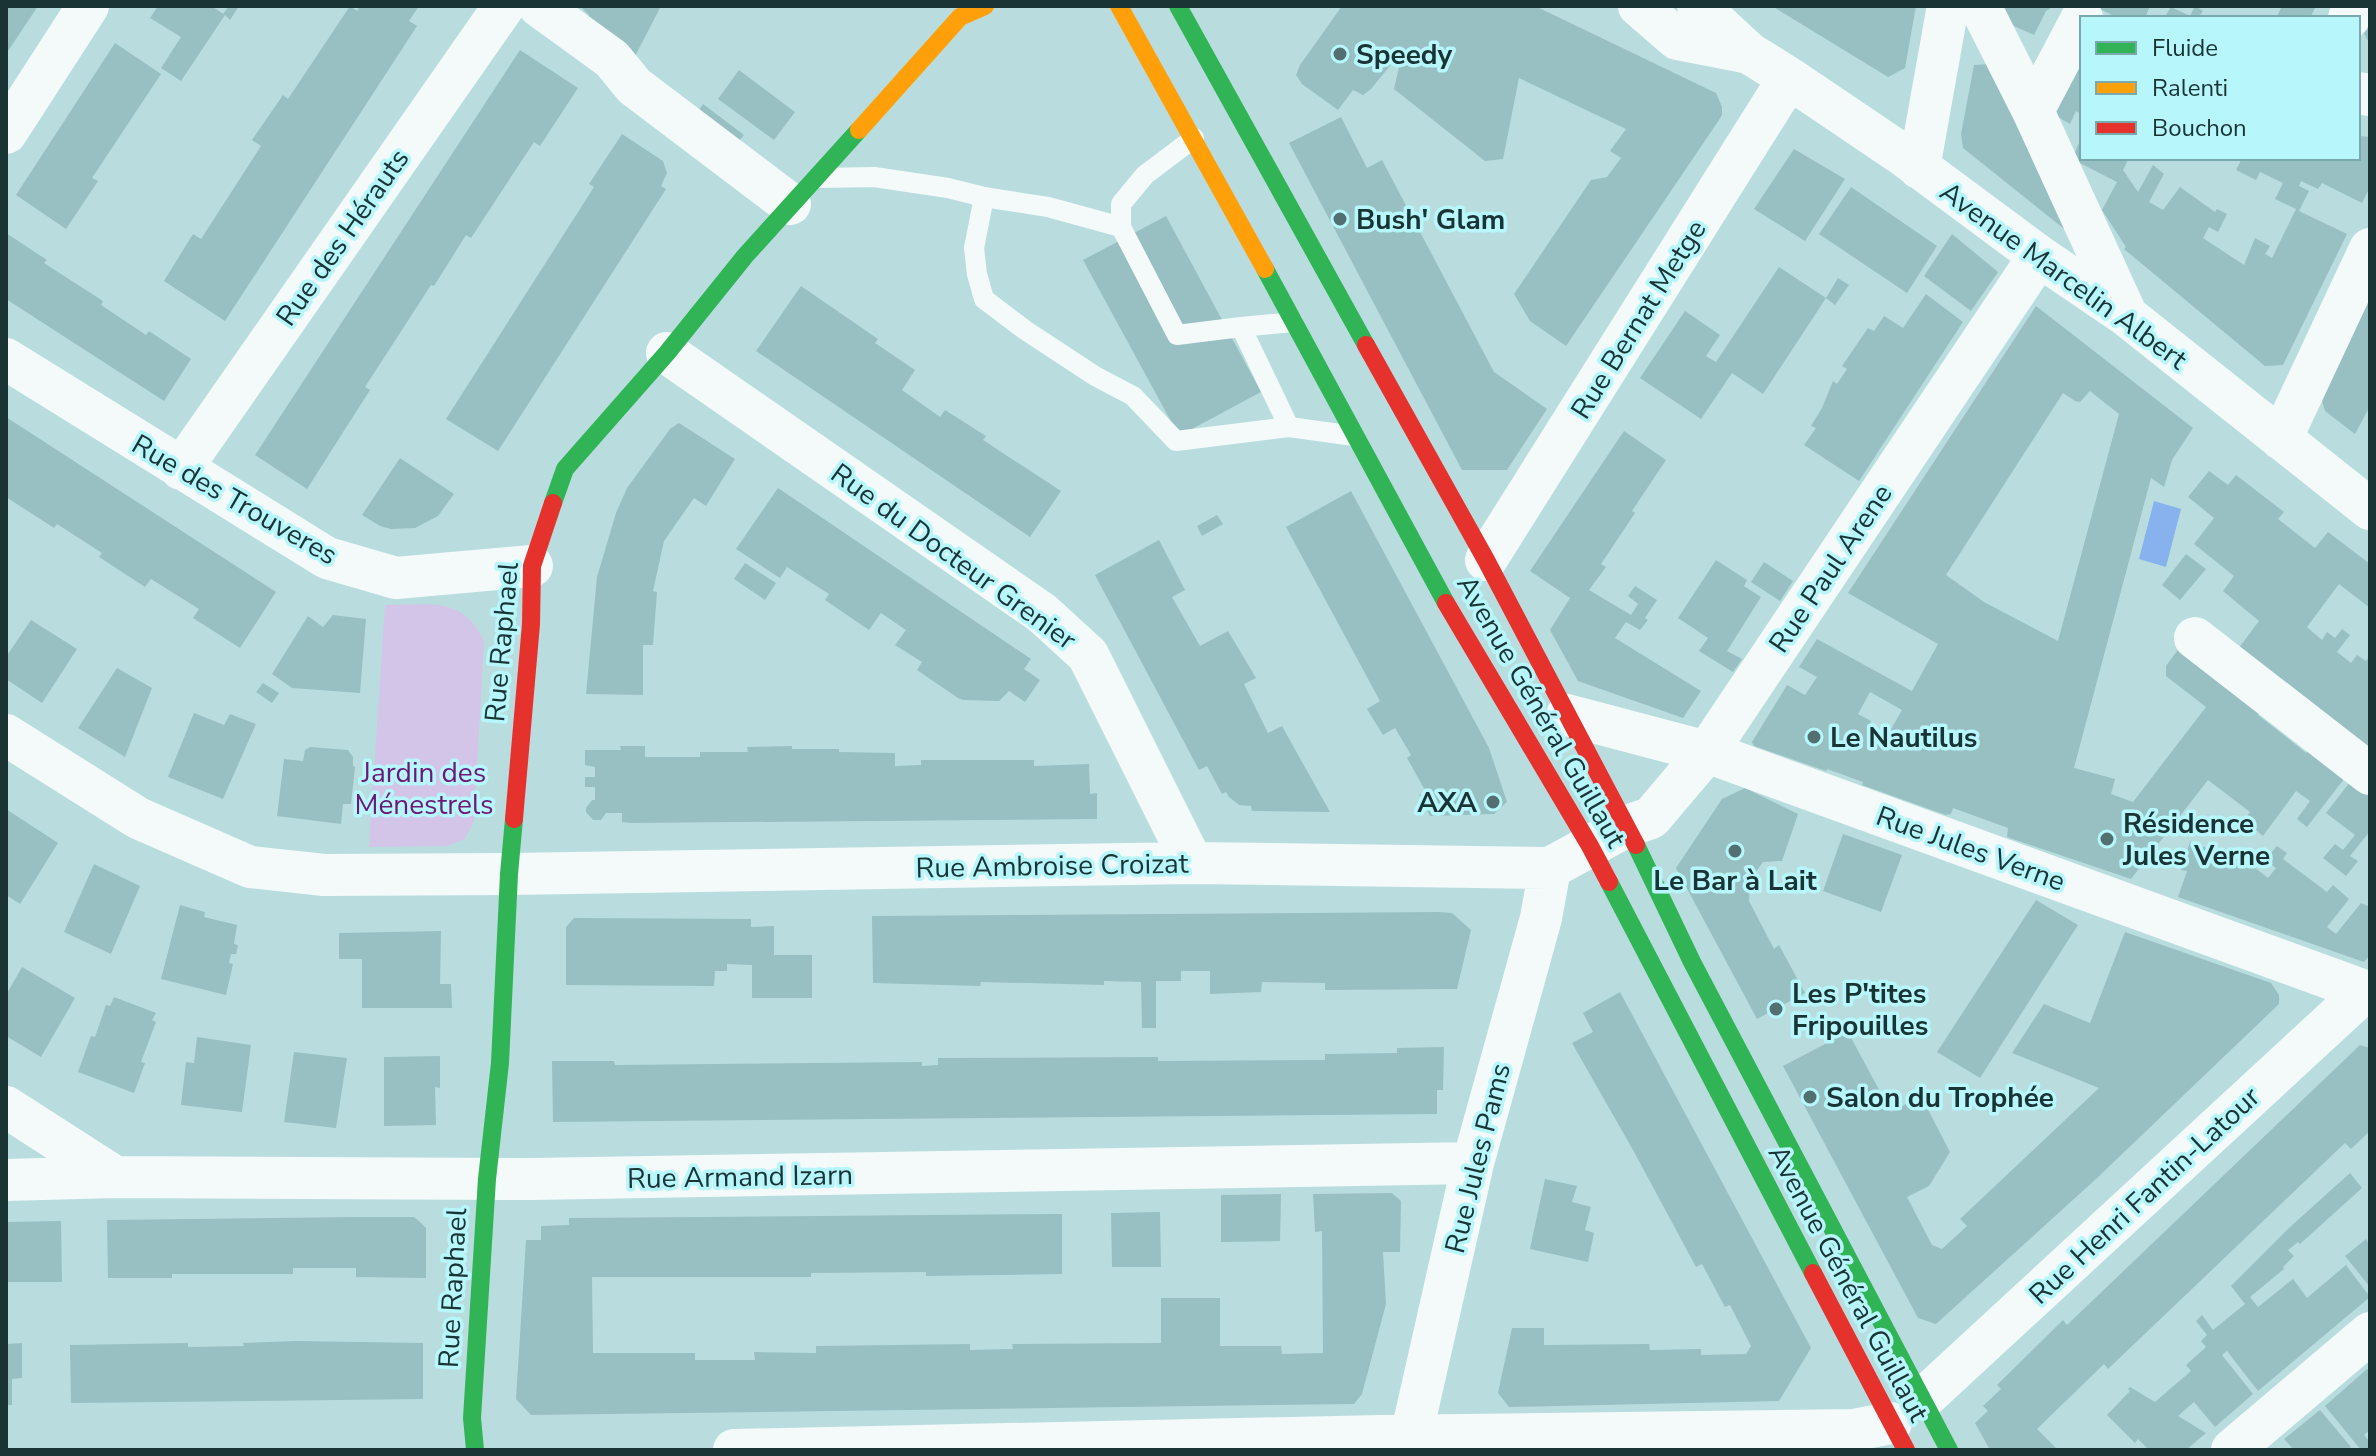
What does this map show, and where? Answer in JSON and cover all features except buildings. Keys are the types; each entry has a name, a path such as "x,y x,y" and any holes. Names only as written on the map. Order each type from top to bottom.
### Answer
{"main road":[{"name":"Rue Raphael","path":"475,1450 472,1418 487,1179 500,1063 509,874 531,624 532,566 565,469 667,353 745,256 960,17 985,6"},
{"name":"Avenue Général Guillaut","path":"1119,6 1446,603 1590,846 1906,1424 1949,1450"},
{"name":"Avenue Général Guillaut","path":"1178,6 1486,560 1627,826 1906,1424"}],"street":[{"path":"6,133 88,6"},
{"name":"Rue des Hérauts","path":"181,469 504,6"},
{"path":"539,6 612,59 634,86 803,191"},
{"name":"Avenue Marcelin Albert","path":"1639,6 1677,39 1749,53"},
{"name":"Avenue Marcelin Albert","path":"1698,6 1749,53 1919,168 2127,316 2370,509"},
{"path":"1919,168 1948,6"},
{"path":"1980,6 2033,111 2127,316"},
{"path":"2033,111 2080,22"},
{"name":"Rue Bernat Metge","path":"1486,560 1789,78"},
{"path":"2281,439 2370,249"},
{"name":"Rue Paul Arene","path":"1590,846 1627,826 1651,818 1707,752 2039,256"},
{"name":"Rue du Docteur Grenier","path":"667,353 1042,613 1088,655 1192,863"},
{"name":"Rue des Trouveres","path":"6,359 327,558 396,578 532,566"},
{"path":"2195,638 2370,774"},
{"name":"Rue Jules Verne","path":"1567,715 1707,752 2367,992"},
{"name":"Rue Ambroise Croizat","path":"6,735 138,818 250,867 324,875 1192,863 1550,868 1590,846"},
{"name":"Rue Jules Pams","path":"1410,1443 1473,1163 1541,918 1550,868"},
{"name":"Rue Henri Fantin-Latour","path":"1906,1424 2367,992"},
{"path":"6,1107 115,1177"},
{"name":"Rue Armand Izarn","path":"6,1180 115,1177 487,1179 1473,1163"},
{"path":"2232,1450 2370,1333"},
{"path":"734,1450 1410,1443 1854,1430 1906,1424"}],"lane":[{"path":"1194,138 1145,175 1121,204 1121,227 1177,335 1293,322"},
{"path":"803,191 874,177 1048,207 1121,227"},
{"path":"984,197 974,248 984,299 1095,376 1133,396 1176,441 1289,427 1355,436"},
{"path":"1241,327 1289,427"}],"green space":[{"name":"Jardin des Ménestrels","path":"430,604 455,609 466,616 484,642 474,821 465,839 448,846 369,847 385,605"}],"water":[{"path":"2154,501 2181,509 2166,567 2139,559"}],"traffic: fast":[{"path":"1178,6 1366,345"},
{"path":"553,503 565,469 667,353 745,256 859,130"},
{"path":"1265,269 1446,603"},
{"path":"475,1450 472,1418 487,1179 500,1063 514,819"},
{"path":"1636,845 1692,962 1949,1450"},
{"path":"1609,882 1813,1273"}],"traffic: slow":[{"path":"859,130 960,17 985,6"},
{"path":"1119,6 1265,269"}],"traffic: jam":[{"path":"1366,345 1486,560 1636,845"},
{"path":"514,819 531,624 532,566 553,503"},
{"path":"1446,603 1609,882"},
{"path":"1813,1273 1906,1450"}],"place":[{"name":"Speedy","path":"1340,54"},
{"name":"Bush' Glam","path":"1340,219"},
{"name":"Le Nautilus","path":"1814,737"},
{"name":"AXA","path":"1493,802"},
{"name":"Résidence Jules Verne","path":"2107,839"},
{"name":"Le Bar à Lait","path":"1735,851"},
{"name":"Les P'tites Fripouilles","path":"1776,1009"},
{"name":"Salon du Trophée","path":"1810,1097"}]}
